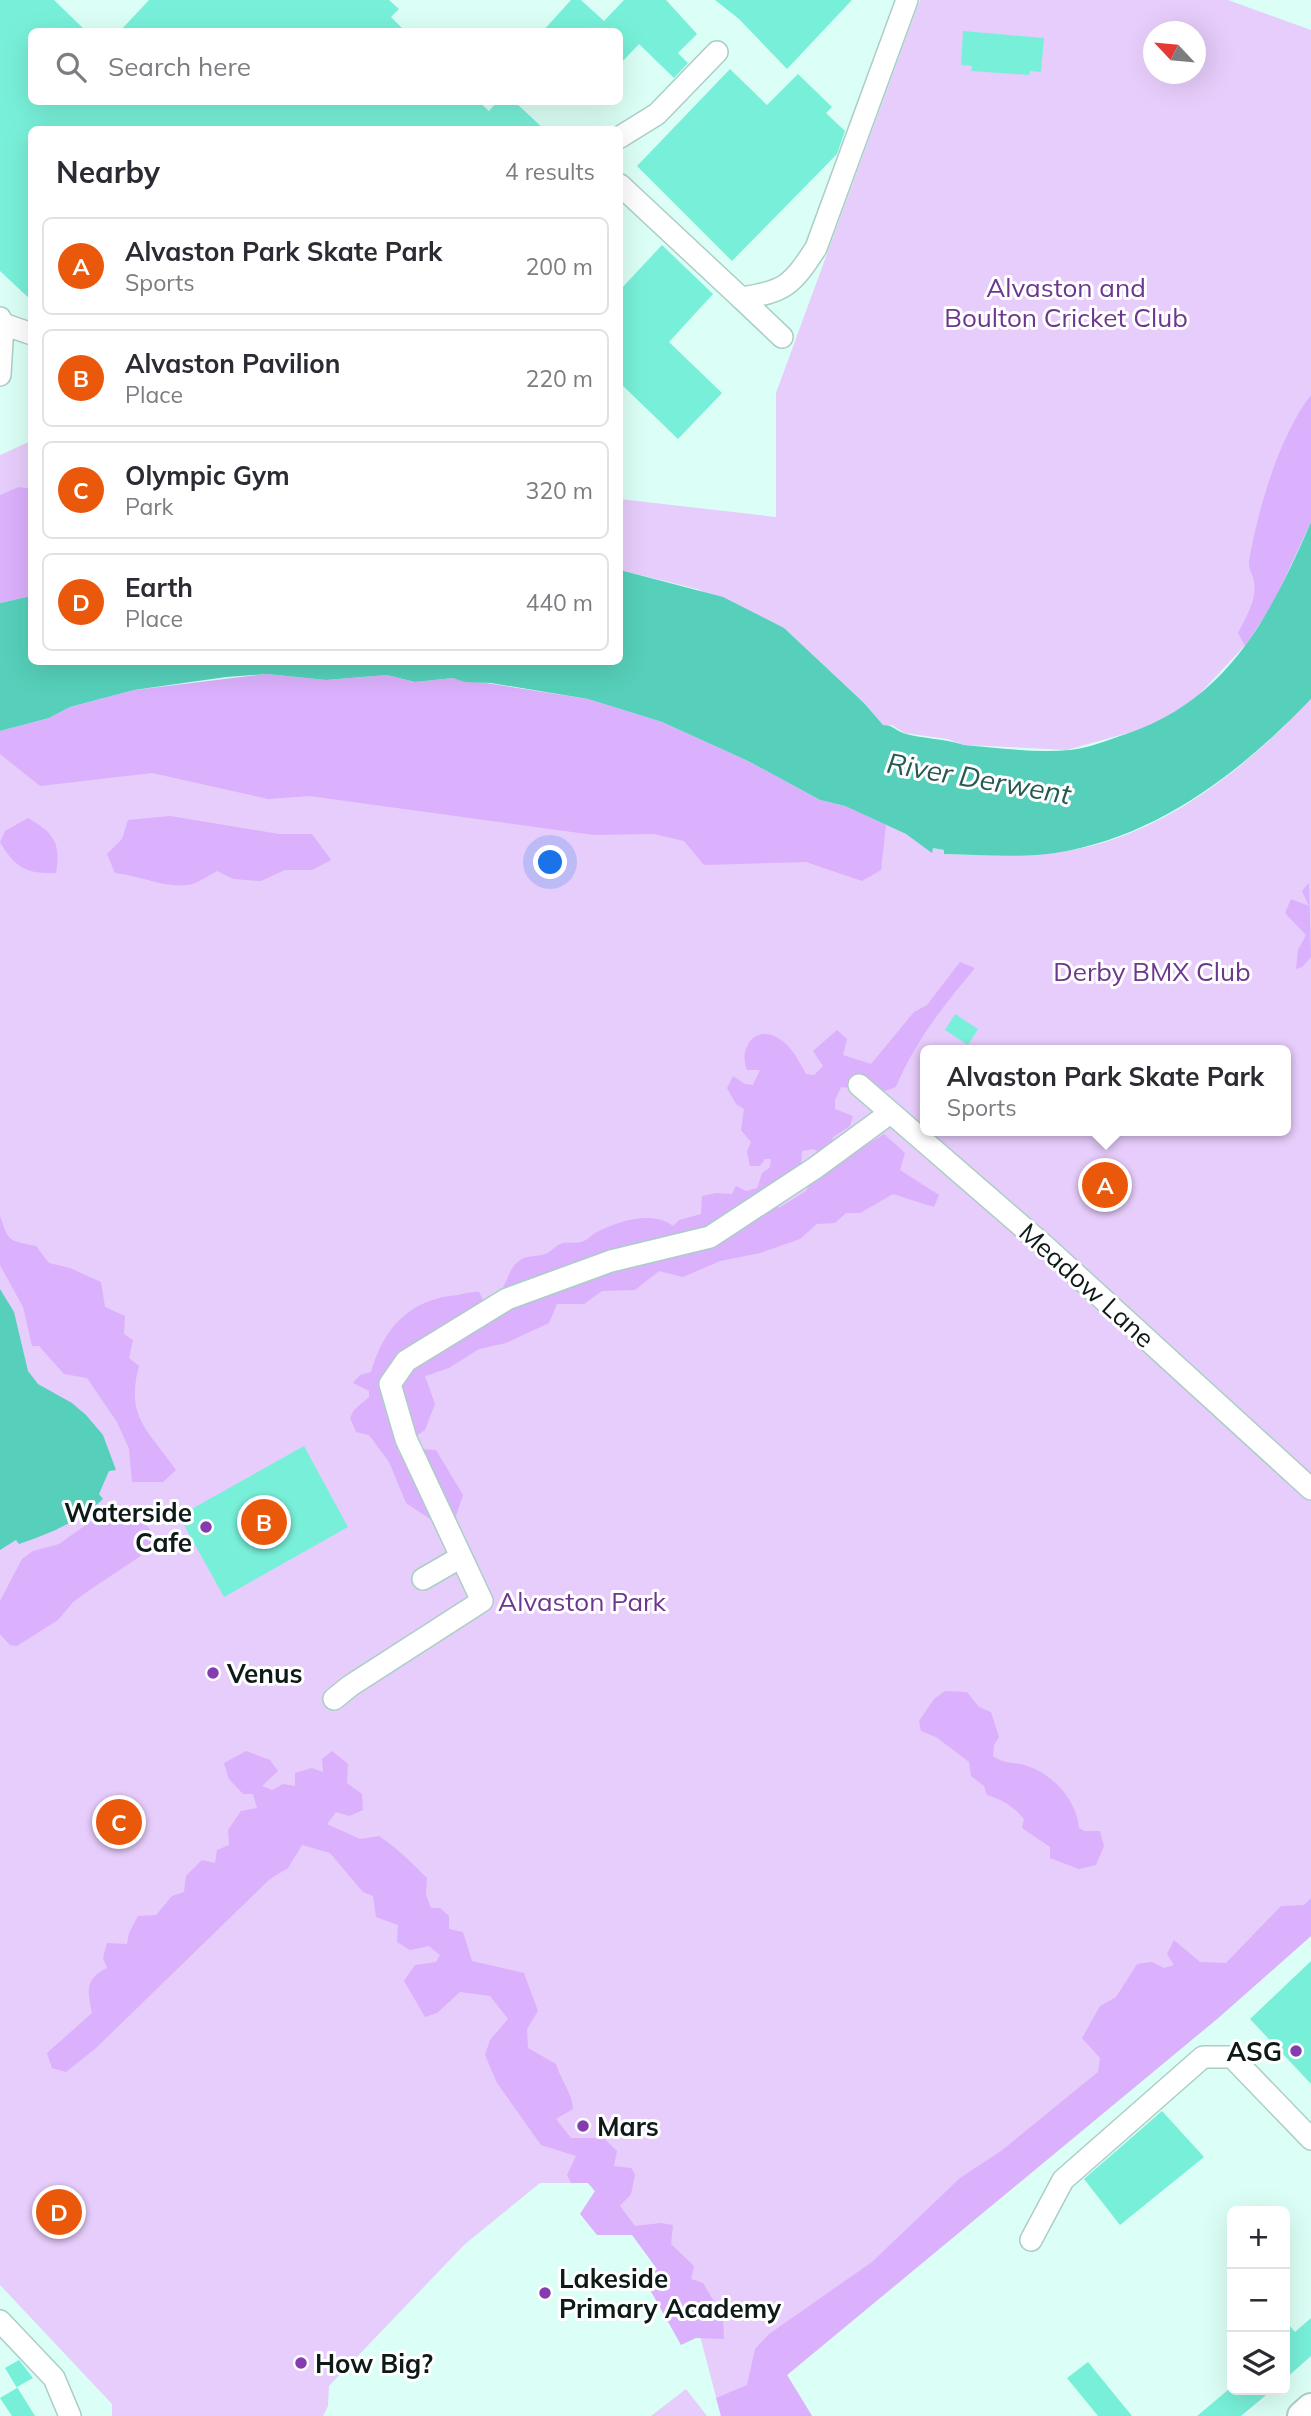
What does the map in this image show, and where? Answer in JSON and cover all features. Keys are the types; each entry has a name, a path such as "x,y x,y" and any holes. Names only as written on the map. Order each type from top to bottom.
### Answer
{"main road":[{"path":"1301,2416 1311,2408"}],"lane":[{"path":"741,298 769,294 795,280 817,248 907,0"},
{"path":"623,135 657,114 717,52"},
{"path":"623,189 782,337"},
{"path":"0,375 2,321 28,332"},
{"name":"Meadow Lane","path":"859,1085 1047,1248 1311,1489"},
{"path":"334,1699 482,1601 406,1439 390,1384 406,1361 508,1300 611,1261 710,1237 815,1168 890,1113"},
{"path":"423,1579 461,1557"},
{"path":"1031,2240 1063,2179 1203,2057 1232,2057 1311,2139"},
{"path":"0,2321 54,2378 69,2413"}],"green space":[{"name":"Alvaston and Boulton Cricket Club","path":"920,0 1228,0 1311,30 1311,522 1251,639 1195,699 1170,717 1142,729 1067,750 964,745 947,739 904,733 892,725 883,726 864,703 783,628 697,589 623,571 623,499 776,517 776,393"},
{"path":"28,442 28,488 18,487 0,495 0,455"},
{"name":"Alvaston Park","path":"1311,699 1311,1936 1217,2019 787,2375 812,2416 721,2416 699,2332 642,2246 588,2183 540,2183 465,2244 329,2386 328,2406 323,2416 112,2416 112,2404 0,2285 0,731 845,806 906,834 932,852 933,848 944,850 944,854 1011,855 1089,847 1125,835 1194,800 1256,752"},
{"path":"686,2389 707,2416 651,2416"}],"shaded area":[{"path":"1311,395 1311,522 1273,604 1245,646 1238,633 1254,595 1249,561 1258,519 1280,452 1289,431"},
{"path":"18,487 28,488 28,597 0,603 0,495"},
{"path":"267,674 326,680 387,675 415,682 453,678 588,699 662,722 748,761 820,800 845,806 886,825 881,870 862,881 806,862 704,865 684,841 654,834 594,835 309,796 268,799 152,773 40,786 0,754 0,731 49,718 70,707 134,690"},
{"path":"170,816 279,834 312,834 331,860 312,870 285,870 261,881 233,879 217,871 195,883 173,885 115,873 107,854 122,839 128,820"},
{"path":"28,818 54,840 57,854 56,873 23,868 11,858 0,842 5,831"},
{"path":"1309,883 1311,957 1302,967 1296,969 1298,950 1306,935 1285,913 1291,899 1309,906 1302,891"},
{"path":"960,962 975,968 921,1039 896,1087 882,1092 841,1087 835,1100 835,1109 853,1116 850,1126 833,1137 831,1146 819,1152 813,1149 802,1151 801,1165 771,1190 779,1208 806,1191 814,1178 884,1134 905,1153 900,1170 939,1195 934,1207 893,1194 860,1213 846,1213 835,1223 817,1224 800,1239 760,1253 720,1261 683,1277 659,1271 635,1290 602,1291 584,1304 557,1304 549,1323 506,1343 479,1349 449,1368 425,1376 435,1404 425,1430 397,1449 403,1460 421,1449 436,1450 463,1495 454,1522 439,1525 406,1503 389,1462 369,1435 356,1432 350,1418 354,1410 369,1397 369,1391 353,1383 360,1375 371,1372 383,1342 401,1318 426,1302 441,1298 479,1292 483,1300 491,1299 501,1291 519,1261 545,1254 563,1243 582,1242 605,1228 635,1219 656,1219 673,1226 679,1220 701,1214 702,1196 732,1194 736,1186 746,1191 757,1188 762,1173 770,1167 771,1159 765,1159 760,1166 750,1166 747,1152 751,1142 741,1130 744,1109 736,1104 727,1088 733,1076 745,1084 753,1085 760,1070 747,1070 745,1054 750,1041 762,1034 778,1038 791,1049 806,1074 814,1075 823,1066 813,1051 837,1030 847,1039 843,1055 871,1064 914,1012 927,1005"},
{"path":"0,1216 10,1238 36,1246 49,1263 70,1268 101,1282 105,1307 125,1316 124,1334 133,1340 129,1358 139,1366 135,1383 137,1411 148,1433 176,1470 163,1482 132,1482 129,1449 117,1422 87,1378 64,1374 39,1346 32,1346 23,1307 0,1265"},
{"path":"125,1511 146,1524 157,1545 73,1602 58,1620 17,1646 10,1645 0,1634 0,1601 22,1559 33,1551 59,1544 100,1515"},
{"path":"945,1691 967,1692 979,1707 991,1712 999,1737 994,1745 993,1756 1044,1774 1068,1798 1079,1828 1085,1831 1100,1831 1104,1846 1096,1865 1079,1869 1050,1858 1050,1847 1022,1828 1024,1819 1020,1814 1007,1804 987,1795 984,1786 971,1776 969,1762 936,1737 921,1731 919,1721 934,1699"},
{"path":"246,1751 270,1760 278,1771 262,1786 272,1790 283,1784 295,1786 295,1773 312,1768 323,1772 322,1759 332,1751 348,1764 347,1783 362,1794 363,1810 349,1816 336,1812 327,1824 360,1839 379,1836 386,1841 427,1878 426,1895 431,1908 440,1908 449,1916 449,1929 463,1932 472,1961 524,1973 538,2011 527,2029 528,2048 556,2064 572,2104 573,2109 556,2119 571,2138 604,2138 617,2151 614,2166 631,2168 635,2174 631,2194 620,2206 635,2226 661,2223 673,2225 671,2244 694,2266 691,2279 703,2283 723,2317 724,2339 696,2338 681,2345 644,2279 657,2269 632,2235 597,2235 580,2214 595,2191 588,2183 571,2183 567,2175 576,2156 541,2145 497,2083 485,2055 490,2040 508,2019 490,1996 460,1992 437,2013 425,2017 404,1981 415,1965 436,1962 440,1955 429,1946 410,1950 397,1942 398,1925 376,1917 373,1896 363,1892 330,1853 302,1845 288,1868 270,1879 96,2048 66,2072 52,2068 47,2053 92,2013 89,1986 95,1976 107,1968 103,1958 107,1943 127,1944 129,1933 138,1916 156,1915 172,1896 184,1892 186,1876 202,1860 215,1863 217,1850 229,1845 228,1830 241,1811 257,1808 253,1794 243,1794 229,1779 224,1763"},
{"path":"1311,1898 1311,1936 1217,2019 787,2375 812,2416 721,2416 716,2398 747,2385 755,2349 769,2334 872,2262 960,2178 1001,2151 1098,2072 1100,2058 1082,2038 1100,2006 1116,1997 1137,1964 1152,1962 1164,1968 1174,1965 1167,1954 1174,1940 1200,1962 1226,1963 1281,1906 1304,1905"}],"water":[{"name":"River Derwent","path":"1311,522 1311,699 1256,752 1226,776 1163,816 1093,845 1041,855 944,854 944,850 933,848 932,853 906,834 845,806 820,800 748,761 662,722 588,699 491,683 465,682 453,678 415,682 387,675 326,680 267,674 226,677 134,690 70,707 49,718 0,731 0,603 28,597 28,665 623,665 623,571 723,597 784,628 864,703 883,725 903,733 964,745 1003,749 1077,749 1098,744 1162,719 1193,699 1219,676 1242,650 1262,621"},
{"path":"0,1289 14,1312 28,1371 38,1384 72,1403 86,1415 103,1435 116,1470 109,1471 99,1494 103,1499 84,1514 53,1531 19,1544 16,1540 0,1550"}],"building":[{"path":"0,0 54,0 83,28 28,28 28,105 482,105 489,111 494,105 518,105 541,126 28,126 28,297 0,271"},
{"path":"149,0 389,0 399,9 391,17 402,28 123,28"},
{"path":"571,0 581,0 604,21 624,0 666,0 697,34 678,53 688,63 674,78 639,44 623,61 623,28 546,28"},
{"path":"715,0 852,0 787,69 739,19"},
{"path":"963,31 1044,38 1041,72 1030,71 1029,75 971,71 972,66 961,65"},
{"path":"730,69 767,105 798,74 832,107 826,113 845,131 837,154 732,261 637,166"},
{"path":"662,245 713,294 669,342 722,393 678,439 623,386 623,287"},
{"path":"955,1014 978,1029 968,1045 945,1030"},
{"path":"304,1446 348,1527 224,1597 179,1516"},
{"name":"ASG","path":"1311,1961 1311,2084 1250,2019"},
{"path":"1162,2111 1204,2157 1120,2225 1084,2179"},
{"path":"1311,2318 1311,2356 1290,2375 1290,2326 1295,2332"},
{"path":"19,2360 33,2378 17,2387 35,2416 12,2416 0,2398 17,2388 5,2368"},
{"path":"1088,2362 1132,2416 1098,2416 1067,2378"},
{"path":"1227,2391 1227,2395 1266,2395 1241,2416 1197,2416"}],"place":[{"name":"Alvaston Park Skate Park","path":"1105,1185"},
{"name":"Alvaston Pavilion","path":"264,1522"},
{"name":"Waterside Cafe","path":"206,1527"},
{"name":"Venus","path":"213,1673"},
{"name":"Olympic Gym","path":"119,1822"},
{"name":"ASG","path":"1296,2051"},
{"name":"Mars","path":"583,2126"},
{"name":"Earth","path":"59,2212"},
{"name":"Lakeside Primary Academy","path":"545,2293"},
{"name":"How Big?","path":"301,2363"}],"park label":[{"name":"Derby BMX Club","path":"1152,971"}]}
